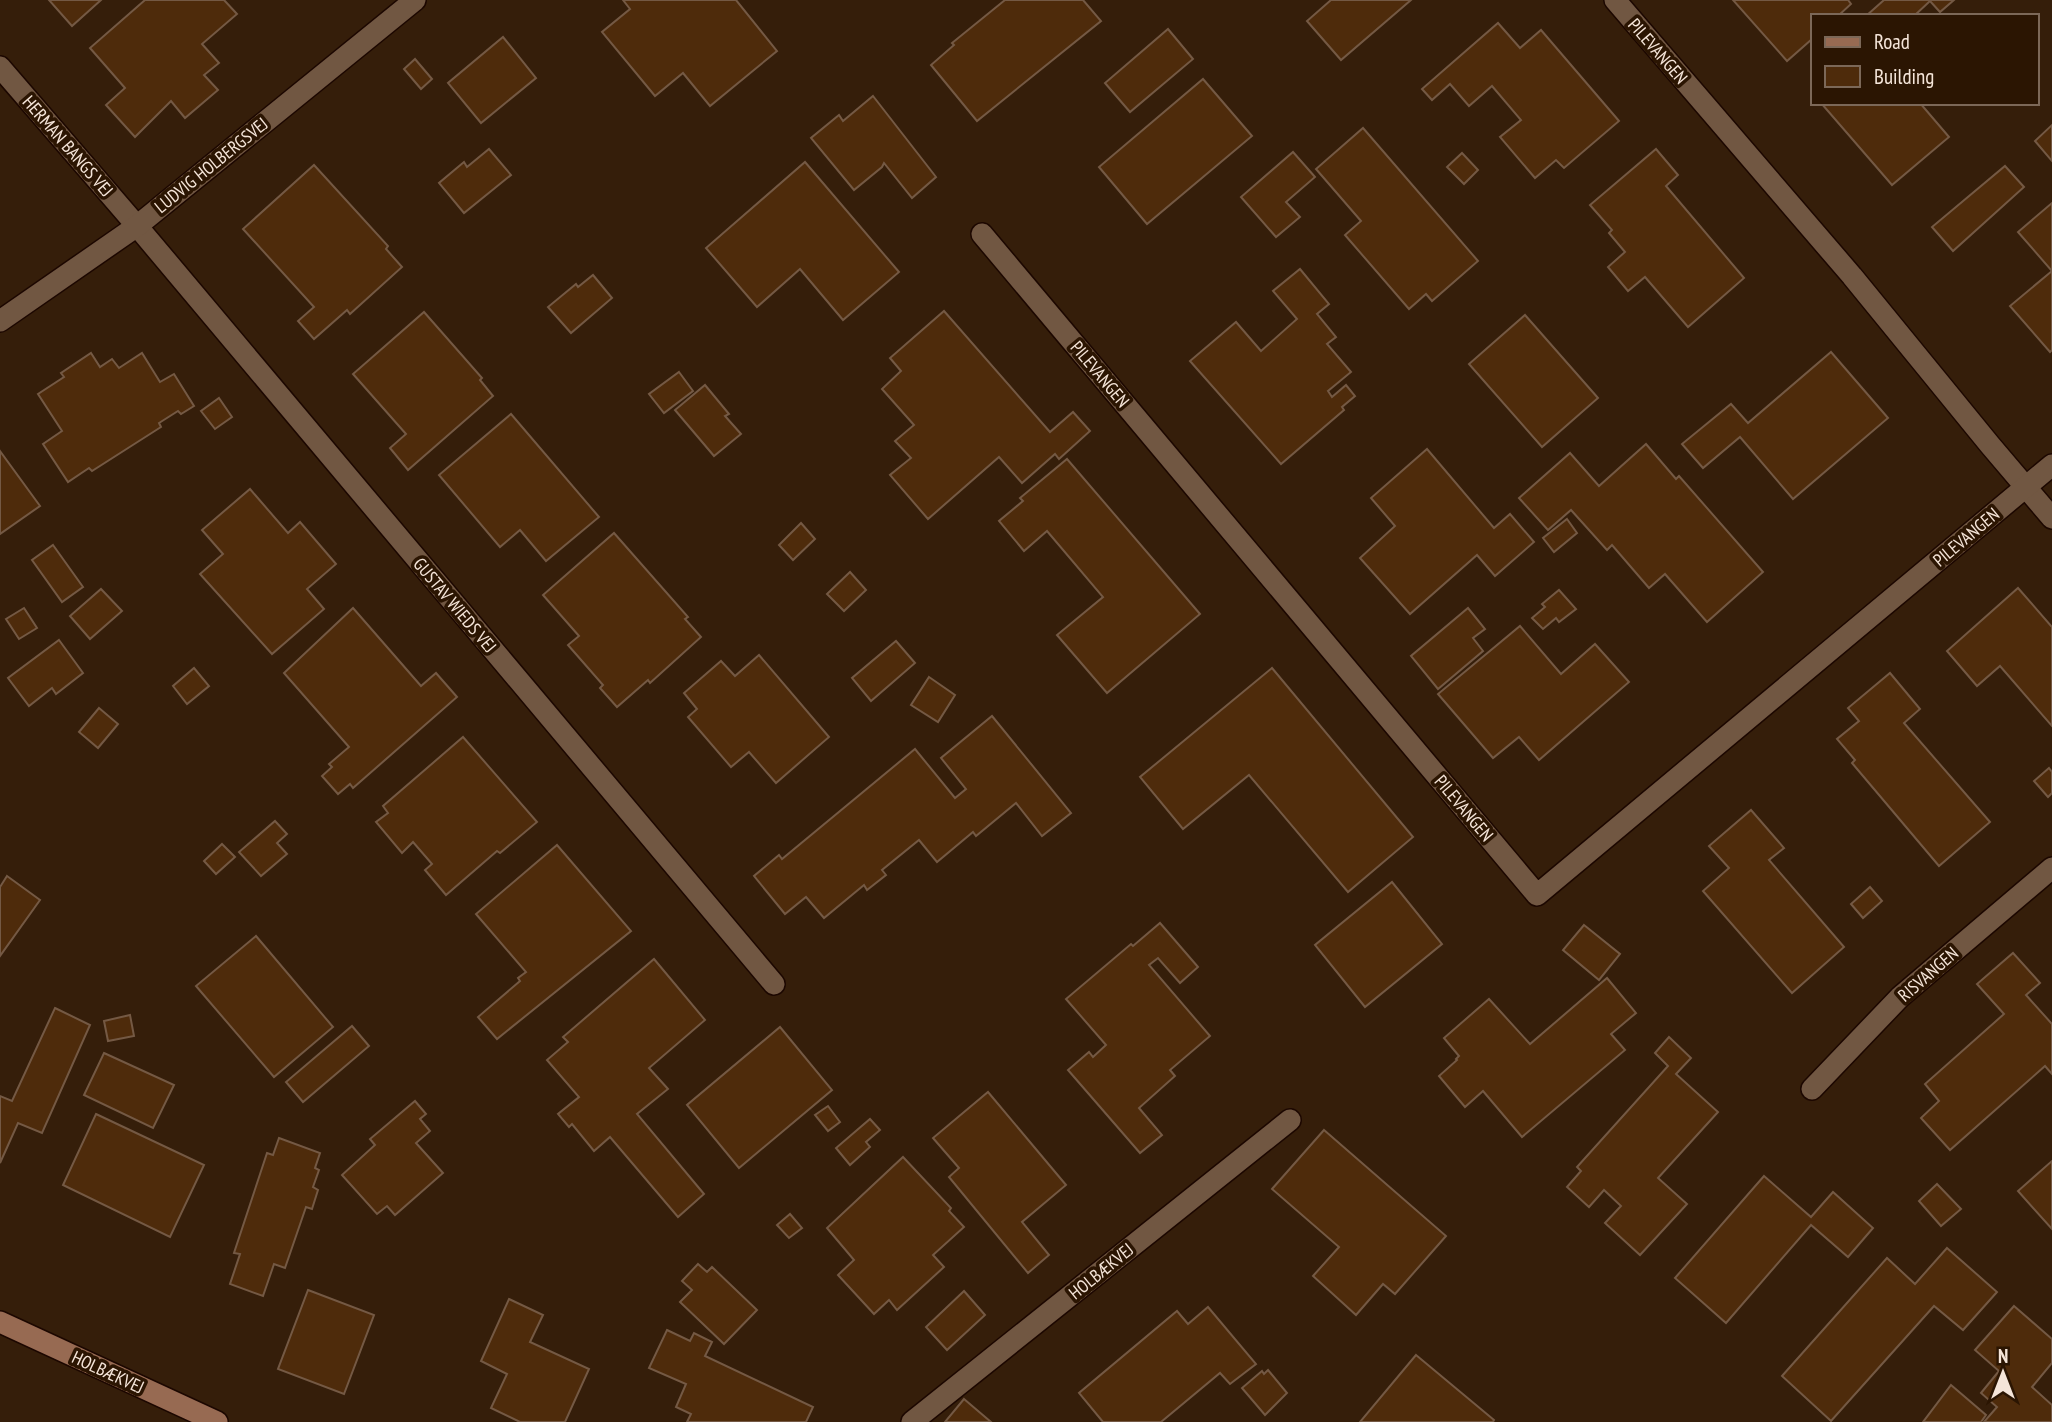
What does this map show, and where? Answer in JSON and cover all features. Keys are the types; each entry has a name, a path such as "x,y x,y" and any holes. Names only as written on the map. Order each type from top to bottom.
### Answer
{"main road":[{"name":"HOLBÆKVEJ","path":"0,1322 217,1422"}],"street":[{"name":"LUDVIG HOLBERGSVEJ","path":"0,321 137,226 415,0"},
{"name":"PILEVANGEN","path":"1615,0 1852,276 2026,487"},
{"name":"HERMAN BANGS VEJ","path":"0,67 137,226"},
{"name":"GUSTAV WIEDS VEJ","path":"137,226 774,984"},
{"name":"PILEVANGEN","path":"982,234 1537,895 2052,465"},
{"path":"2026,487 2052,517"},
{"name":"RISVANGEN","path":"1812,1089 1900,997 2052,868"},
{"name":"HOLBÆKVEJ","path":"912,1422 1290,1120"}],"building":[{"path":"49,0 101,0 72,26"},
{"path":"145,0 224,0 237,14 202,44 219,63 204,75 218,90 185,118 171,101 135,137 106,105 125,88 90,48"},
{"path":"623,0 736,0 777,51 710,106 683,73 655,96 602,32 630,9"},
{"path":"1005,0 1083,0 1101,21 977,121 931,65 954,45 952,43"},
{"path":"1331,0 1411,0 1341,60 1307,21"},
{"path":"1733,0 1848,0 1851,4 1840,14 1811,14 1811,40 1787,61"},
{"path":"1884,0 1954,0 1940,12 1930,1 1916,14 1868,14"},
{"path":"1498,23 1520,48 1541,30 1619,121 1564,168 1556,160 1535,178 1500,137 1521,120 1492,86 1469,106 1450,84 1432,100 1422,89"},
{"path":"1168,29 1193,59 1130,112 1105,83"},
{"path":"503,37 536,78 481,123 448,83"},
{"path":"415,59 432,79 421,89 404,69"},
{"path":"1203,79 1252,136 1147,224 1099,167"},
{"path":"873,96 936,177 912,198 884,163 854,190 811,138 839,115 843,121"},
{"path":"1823,105 1922,105 1949,137 1892,185"},
{"path":"2052,125 2052,161 2035,141"},
{"path":"1363,128 1478,261 1432,301 1426,294 1409,309 1345,235 1361,221 1316,169"},
{"path":"489,149 511,175 464,213 439,183 464,162 467,167"},
{"path":"1656,149 1678,175 1666,186 1744,278 1688,327 1645,277 1628,291 1608,267 1625,252 1609,233 1612,230 1590,205"},
{"path":"1293,152 1315,177 1286,202 1300,217 1276,237 1241,197"},
{"path":"1462,153 1478,170 1464,184 1447,167"},
{"path":"805,162 899,272 843,320 800,269 757,307 706,248"},
{"path":"314,165 388,246 386,249 402,267 350,314 347,310 314,339 298,321 314,307 243,229"},
{"path":"2005,166 2024,187 1953,251 1932,227"},
{"path":"2052,203 2052,271 2018,232"},
{"path":"1300,269 1329,304 1317,314 1336,337 1327,344 1351,372 1328,391 1332,397 1346,385 1355,396 1342,407 1344,410 1281,464 1190,361 1236,322 1261,351 1297,319 1273,291"},
{"path":"2052,271 2052,350 2050,352 2010,306"},
{"path":"593,275 612,298 571,333 548,307 576,284 578,287"},
{"path":"944,311 1050,432 1073,412 1090,431 1059,459 1055,454 1022,483 999,457 928,519 890,475 911,458 895,441 914,425 882,389 901,371 890,358"},
{"path":"424,312 482,378 480,380 493,396 408,470 390,448 406,434 353,374"},
{"path":"1525,315 1598,398 1542,447 1469,364"},
{"path":"1831,352 1888,418 1793,499 1740,437 1703,468 1682,444 1731,404 1748,423"},
{"path":"91,353 100,367 112,359 119,368 142,353 160,382 174,374 194,406 181,414 178,411 159,423 161,427 92,471 89,468 68,482 43,444 62,431 38,394 64,377 61,373"},
{"path":"679,372 693,391 664,413 649,394"},
{"path":"705,385 729,414 725,416 741,434 714,456 675,410"},
{"path":"219,398 232,417 215,429 201,411"},
{"path":"511,414 599,517 546,561 520,530 500,547 439,475"},
{"path":"1646,444 1676,479 1679,476 1763,572 1707,622 1665,574 1649,588 1612,545 1607,550 1571,510 1548,530 1519,498 1570,453 1599,486"},
{"path":"1427,449 1494,528 1510,514 1534,542 1495,576 1477,555 1410,614 1360,558 1395,526 1371,498"},
{"path":"0,451 40,506 0,534"},
{"path":"1067,459 1200,614 1107,693 1057,635 1103,597 1047,531 1024,551 999,521 1023,501 1020,498"},
{"path":"250,489 288,533 300,522 336,564 307,589 324,609 272,654 200,574 223,554 202,530"},
{"path":"1567,519 1577,533 1554,552 1543,538"},
{"path":"801,523 815,539 793,560 779,545"},
{"path":"614,533 688,617 685,619 701,637 650,683 648,680 617,707 600,688 603,685 568,645 579,636 543,595"},
{"path":"53,545 83,587 62,602 32,560"},
{"path":"850,572 866,590 844,611 827,594"},
{"path":"2018,588 2052,627 2052,726 2000,666 1977,686 1947,651"},
{"path":"101,589 122,611 90,639 70,616"},
{"path":"1559,590 1576,609 1559,622 1556,618 1543,629 1532,618 1545,607 1542,604"},
{"path":"24,608 37,628 19,639 6,619"},
{"path":"353,608 421,686 436,673 457,697 353,788 350,784 338,794 322,776 332,767 329,764 349,747 284,673"},
{"path":"1468,608 1485,629 1473,638 1483,651 1438,689 1411,656"},
{"path":"1520,626 1561,674 1595,644 1629,682 1539,760 1519,737 1493,758 1438,694"},
{"path":"59,640 83,673 56,694 52,688 29,706 8,678"},
{"path":"896,641 915,663 871,701 852,678"},
{"path":"759,655 829,737 776,783 749,752 731,767 688,717 697,709 684,693 721,661 735,676"},
{"path":"194,668 209,686 187,704 173,686"},
{"path":"1272,668 1413,837 1348,892 1249,775 1183,829 1140,777"},
{"path":"1890,673 1920,709 1904,723 1990,822 1939,866 1852,763 1855,760 1837,739 1859,721 1848,708"},
{"path":"929,677 955,695 938,722 911,705"},
{"path":"99,708 118,724 98,748 79,732"},
{"path":"992,716 1071,813 1042,836 1016,803 976,836 973,832 937,862 919,840 882,870 886,875 867,890 864,885 824,918 806,897 785,914 754,876 779,855 782,859 915,749 955,798 966,789 941,758"},
{"path":"463,737 537,822 500,853 497,851 446,895 425,870 432,864 413,842 402,853 376,822 388,813 383,806"},
{"path":"2049,768 2052,772 2052,793 2048,797 2034,781"},
{"path":"1751,810 1784,848 1769,860 1844,947 1792,993 1703,891 1729,868 1709,846"},
{"path":"275,821 287,834 277,843 287,854 261,876 239,852"},
{"path":"222,844 235,857 216,874 204,861"},
{"path":"557,845 631,931 497,1039 478,1017 520,981 518,978 526,972 476,914"},
{"path":"7,876 40,900 0,956 0,887"},
{"path":"1392,882 1442,944 1365,1007 1315,945"},
{"path":"1870,887 1882,901 1863,918 1851,904"},
{"path":"1160,923 1198,967 1180,983 1158,958 1149,965 1210,1036 1170,1070 1175,1076 1139,1108 1162,1135 1140,1153 1068,1070 1089,1052 1093,1057 1106,1045 1066,999"},
{"path":"1584,925 1620,954 1599,980 1563,950"},
{"path":"256,936 333,1027 274,1077 196,986"},
{"path":"2013,953 2040,983 2026,995 2052,1024 2052,1074 2045,1066 1950,1150 1921,1118 1939,1101 1925,1084 2004,1014 1977,984"},
{"path":"654,959 705,1020 649,1068 668,1089 637,1114 704,1194 678,1217 610,1137 594,1151 572,1124 569,1127 558,1114 579,1097 547,1060 568,1042 563,1037"},
{"path":"1607,978 1636,1013 1611,1034 1625,1050 1522,1137 1483,1091 1465,1107 1439,1076 1459,1056 1444,1038 1489,999 1530,1044"},
{"path":"55,1008 90,1025 42,1133 18,1123 0,1163 0,1096 12,1101"},
{"path":"130,1015 134,1036 108,1041 104,1021"},
{"path":"352,1026 369,1046 303,1102 286,1082"},
{"path":"780,1027 832,1090 739,1168 687,1105"},
{"path":"1669,1037 1691,1058 1676,1074 1718,1112 1658,1178 1687,1204 1640,1255 1605,1223 1621,1206 1604,1190 1589,1207 1567,1187 1581,1171 1577,1167 1668,1066 1655,1053"},
{"path":"104,1053 174,1085 153,1128 84,1095"},
{"path":"988,1092 1066,1185 1022,1222 1049,1255 1028,1273 949,1177 959,1168 933,1138"},
{"path":"415,1101 426,1114 420,1119 430,1131 416,1143 443,1173 395,1215 387,1206 377,1214 342,1175 375,1145 370,1139"},
{"path":"828,1106 840,1122 828,1131 815,1115"},
{"path":"96,1114 204,1165 170,1237 63,1185"},
{"path":"870,1119 880,1130 866,1142 870,1147 850,1165 836,1148"},
{"path":"1324,1130 1446,1236 1395,1294 1383,1284 1356,1315 1313,1276 1339,1247 1272,1189"},
{"path":"279,1138 320,1153 315,1168 319,1170 313,1187 318,1190 312,1209 306,1207 285,1268 274,1264 263,1296 230,1284 240,1254 234,1253 267,1153 273,1155"},
{"path":"903,1157 951,1208 949,1211 964,1227 933,1255 944,1267 897,1310 889,1300 874,1314 838,1275 854,1260 827,1228"},
{"path":"2052,1161 2052,1229 2018,1191"},
{"path":"1764,1176 1811,1217 1833,1192 1873,1228 1848,1257 1811,1225 1726,1323 1675,1278"},
{"path":"1937,1184 1961,1209 1941,1226 1919,1201"},
{"path":"790,1214 802,1228 789,1238 777,1225"},
{"path":"1947,1248 1997,1292 1963,1330 1934,1306 1831,1421 1782,1376 1887,1258 1915,1284"},
{"path":"698,1264 707,1272 712,1267 757,1310 724,1344 680,1302 692,1290 682,1281"},
{"path":"308,1290 374,1315 344,1394 278,1369"},
{"path":"964,1291 985,1315 947,1350 926,1327"},
{"path":"509,1299 543,1315 530,1342 589,1369 565,1422 520,1422 491,1408 507,1374 481,1361"},
{"path":"2014,1306 2052,1339 2052,1363 2032,1387 2052,1405 2052,1422 1984,1422 1997,1407 1981,1393 1999,1371 1975,1350"},
{"path":"1208,1307 1256,1364 1230,1384 1220,1373 1161,1422 1103,1422 1079,1393 1177,1311 1188,1324"},
{"path":"667,1330 690,1341 694,1333 712,1342 705,1356 813,1407 806,1422 687,1422 691,1414 676,1407 686,1384 649,1368"},
{"path":"1416,1355 1494,1420 1493,1422 1360,1422"},
{"path":"1268,1370 1287,1393 1265,1415 1242,1388 1262,1371 1264,1374"},
{"path":"1951,1385 1986,1415 1981,1422 1923,1422"},
{"path":"964,1399 991,1422 945,1422"}]}
